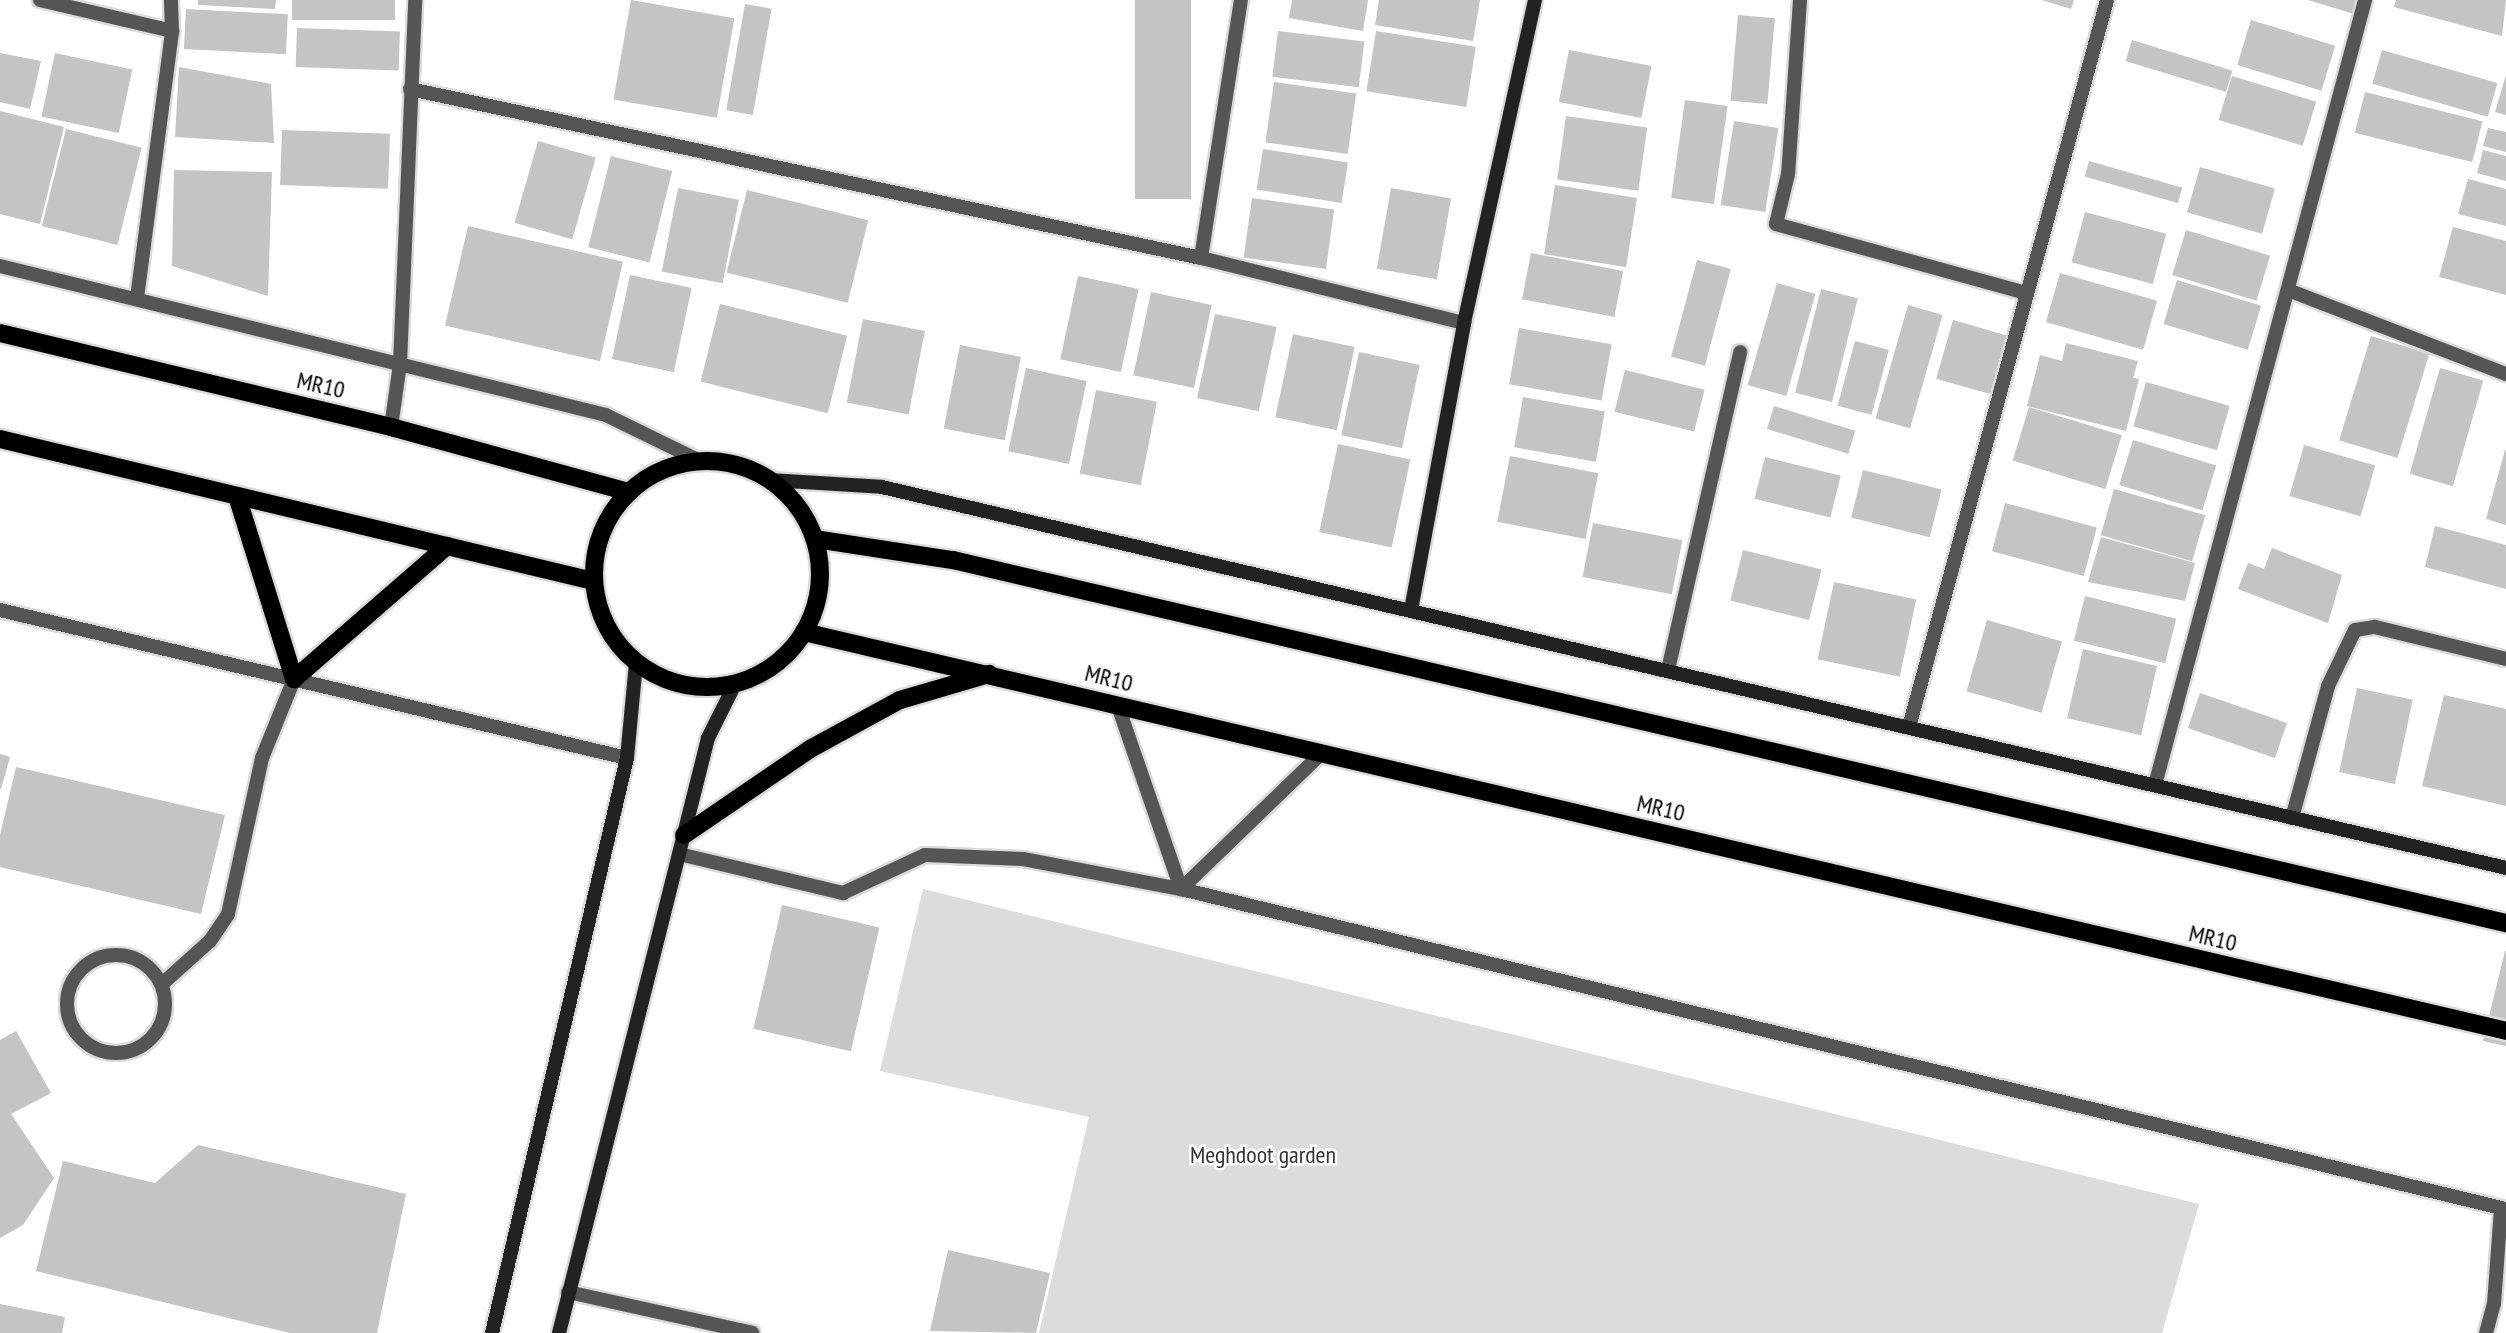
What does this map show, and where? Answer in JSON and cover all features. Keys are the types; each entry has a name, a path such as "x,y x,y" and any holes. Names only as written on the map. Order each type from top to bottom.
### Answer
{"main road":[{"name":"MR10","path":"0,333 391,427 629,492"},
{"path":"0,439 593,581"},
{"path":"700,461 736,465 769,480 797,505 815,539 820,571 817,603 804,632 786,656 763,674 735,684 700,688 666,681 636,663 609,631 599,612 593,581 596,548 604,527 629,492 662,470 700,461"},
{"path":"237,496 294,679 447,546"},
{"path":"815,539 953,561 2506,923"},
{"name":"MR10","path":"804,632 992,673 1118,706 2506,1031"},
{"path":"684,835 810,749 900,700 992,673"}],"street":[{"path":"40,0 172,30"},
{"path":"137,298 172,30 171,0"},
{"path":"391,427 400,364 415,0"},
{"path":"1201,258 1241,0"},
{"path":"1411,610 1464,323 1535,0"},
{"path":"1800,0 1788,174 1776,224 2027,293"},
{"path":"1909,727 2107,0"},
{"path":"2155,785 2365,0"},
{"path":"410,89 1201,258 1464,323"},
{"path":"0,266 606,415 700,461"},
{"path":"2288,290 2506,374"},
{"path":"1668,670 1740,352"},
{"path":"769,480 882,486 2506,868"},
{"path":"0,610 627,758"},
{"path":"2292,818 2328,686 2355,631 2375,627 2506,659"},
{"path":"492,1333 627,758 636,663"},
{"path":"162,984 210,941 228,914 262,758 294,679"},
{"path":"559,1333 708,738 735,684"},
{"path":"1118,706 1181,889"},
{"path":"1181,889 1321,754"},
{"path":"679,854 843,893 925,855 1023,859 1181,889 2503,1208 2494,1304 2486,1333"},
{"path":"108,955 140,960 162,984 164,1016 147,1043 132,1051 100,1051 75,1032 66,1000 70,984 92,960 108,955"},
{"path":"568,1292 753,1333"}],"green space":[{"name":"Meghdoot garden","path":"923,889 2199,1204 2162,1333 1039,1333 1089,1117 880,1071"}],"building":[{"path":"198,0 276,0 275,9 198,5"},
{"path":"292,0 395,0 395,20 292,20"},
{"path":"631,0 734,18 717,118 613,99"},
{"path":"1135,0 1191,0 1191,199 1135,199"},
{"path":"1292,0 1368,0 1363,31 1289,18"},
{"path":"1379,0 1480,0 1473,41 1375,25"},
{"path":"2042,0 2074,0 2071,9"},
{"path":"2308,0 2358,0 2354,14"},
{"path":"2396,0 2506,0 2502,36 2394,7"},
{"path":"745,4 772,9 753,115 726,110"},
{"path":"186,9 288,14 286,54 184,49"},
{"path":"1738,15 1775,18 1767,104 1731,101"},
{"path":"2251,20 2335,46 2321,91 2237,65"},
{"path":"297,28 400,32 399,71 296,67"},
{"path":"1278,31 1364,42 1359,87 1272,77"},
{"path":"1376,31 1476,47 1466,107 1366,91"},
{"path":"2132,40 2232,71 2226,92 2126,61"},
{"path":"1569,50 1651,66 1641,118 1559,102"},
{"path":"2382,50 2497,83 2488,117 2372,84"},
{"path":"0,53 41,61 30,109 0,102"},
{"path":"55,53 132,69 119,133 41,117"},
{"path":"179,67 271,84 274,143 175,137"},
{"path":"2506,75 2506,115 2495,112"},
{"path":"2232,76 2316,102 2303,146 2219,120"},
{"path":"1274,82 1356,94 1348,154 1266,142"},
{"path":"2365,92 2482,121 2472,162 2355,133"},
{"path":"1685,100 1728,106 1714,204 1671,198"},
{"path":"0,111 64,127 40,224 0,214"},
{"path":"1566,116 1647,127 1638,191 1557,179"},
{"path":"1734,121 1778,128 1765,212 1721,205"},
{"path":"2488,128 2506,132 2506,152 2483,146"},
{"path":"66,129 142,148 117,245 42,226"},
{"path":"282,130 390,134 388,189 280,185"},
{"path":"538,141 596,158 572,239 515,223"},
{"path":"1263,149 1348,162 1342,203 1257,189"},
{"path":"2483,150 2506,156 2506,181 2477,173"},
{"path":"611,156 672,171 649,262 588,247"},
{"path":"2089,161 2182,188 2178,203 2085,176"},
{"path":"2200,167 2275,188 2262,234 2187,212"},
{"path":"174,170 272,172 268,296 172,266"},
{"path":"2468,179 2506,189 2506,226 2458,214"},
{"path":"1555,185 1637,198 1626,267 1544,254"},
{"path":"678,188 739,200 723,283 662,271"},
{"path":"1391,188 1451,199 1437,279 1377,269"},
{"path":"747,190 868,220 848,303 726,272"},
{"path":"1252,198 1334,210 1326,269 1244,257"},
{"path":"2085,212 2166,234 2153,284 2072,262"},
{"path":"468,226 623,262 600,361 445,325"},
{"path":"2453,227 2506,241 2506,295 2439,277"},
{"path":"2186,230 2270,256 2256,301 2172,275"},
{"path":"1531,253 1623,271 1614,317 1522,299"},
{"path":"1697,260 1731,269 1705,366 1671,357"},
{"path":"2060,273 2157,301 2143,350 2046,322"},
{"path":"630,275 692,288 674,372 612,359"},
{"path":"1078,276 1139,289 1121,372 1060,359"},
{"path":"2177,280 2261,306 2248,350 2164,324"},
{"path":"1777,283 1815,294 1786,396 1748,385"},
{"path":"1821,289 1858,298 1832,402 1795,393"},
{"path":"1151,292 1212,305 1194,388 1133,375"},
{"path":"720,304 847,336 828,413 701,382"},
{"path":"1908,305 1943,315 1910,428 1875,418"},
{"path":"1215,314 1277,327 1259,411 1197,398"},
{"path":"863,319 925,331 909,414 847,402"},
{"path":"1953,320 2009,336 1992,395 1936,379"},
{"path":"1519,328 1612,344 1602,400 1509,384"},
{"path":"1293,334 1355,347 1337,430 1275,417"},
{"path":"2371,336 2429,354 2397,458 2339,440"},
{"path":"1855,341 1889,350 1871,415 1838,406"},
{"path":"2066,343 2138,361 2133,378 2139,379 2126,431 2027,406 2040,355 2062,361"},
{"path":"960,345 1021,357 1005,440 944,428"},
{"path":"1359,352 1420,365 1402,448 1341,435"},
{"path":"1026,368 1087,381 1069,464 1008,451"},
{"path":"2440,368 2483,380 2453,486 2410,474"},
{"path":"1625,370 1705,390 1694,432 1615,412"},
{"path":"2146,382 2230,406 2217,450 2133,426"},
{"path":"1096,390 1157,402 1141,485 1080,473"},
{"path":"1523,397 1605,411 1596,462 1514,447"},
{"path":"1774,406 1855,431 1848,454 1767,429"},
{"path":"2029,407 2122,435 2105,489 2013,461"},
{"path":"2133,440 2216,465 2202,510 2119,485"},
{"path":"1338,444 1410,459 1392,547 1319,532"},
{"path":"2304,445 2375,465 2361,516 2289,496"},
{"path":"2506,450 2506,525 2486,519"},
{"path":"1510,456 1598,473 1586,539 1497,522"},
{"path":"1765,457 1841,476 1830,518 1755,499"},
{"path":"1863,470 1942,490 1930,537 1851,518"},
{"path":"2114,489 2205,515 2192,561 2101,535"},
{"path":"2005,503 2097,528 2084,576 1992,551"},
{"path":"1593,523 1682,540 1672,594 1583,577"},
{"path":"2435,526 2506,545 2506,589 2425,567"},
{"path":"2101,537 2195,563 2185,601 2088,582"},
{"path":"2272,548 2342,575 2328,623 2238,589 2248,563 2264,569"},
{"path":"1743,550 1822,570 1809,620 1730,600"},
{"path":"1834,582 1916,599 1900,677 1818,659"},
{"path":"2085,596 2176,619 2165,663 2074,641"},
{"path":"1987,620 2062,641 2042,713 1967,691"},
{"path":"2083,649 2157,666 2141,735 2067,718"},
{"path":"2357,688 2413,700 2395,784 2339,772"},
{"path":"2200,693 2287,723 2275,758 2188,728"},
{"path":"2444,695 2506,709 2506,806 2422,786"},
{"path":"0,754 10,757 1,789 0,789"},
{"path":"16,767 225,815 201,914 0,867 0,835"},
{"path":"782,905 879,927 851,1051 753,1029"},
{"path":"2506,951 2506,1046 2483,1041"},
{"path":"16,1031 51,1093 11,1114 54,1178 23,1225 0,1238 0,1040"},
{"path":"198,1145 406,1194 377,1333 290,1333 36,1271 63,1161 155,1183"},
{"path":"948,1250 1050,1273 1036,1333 930,1331"},
{"path":"0,1304 65,1317 62,1333 0,1333"}]}
